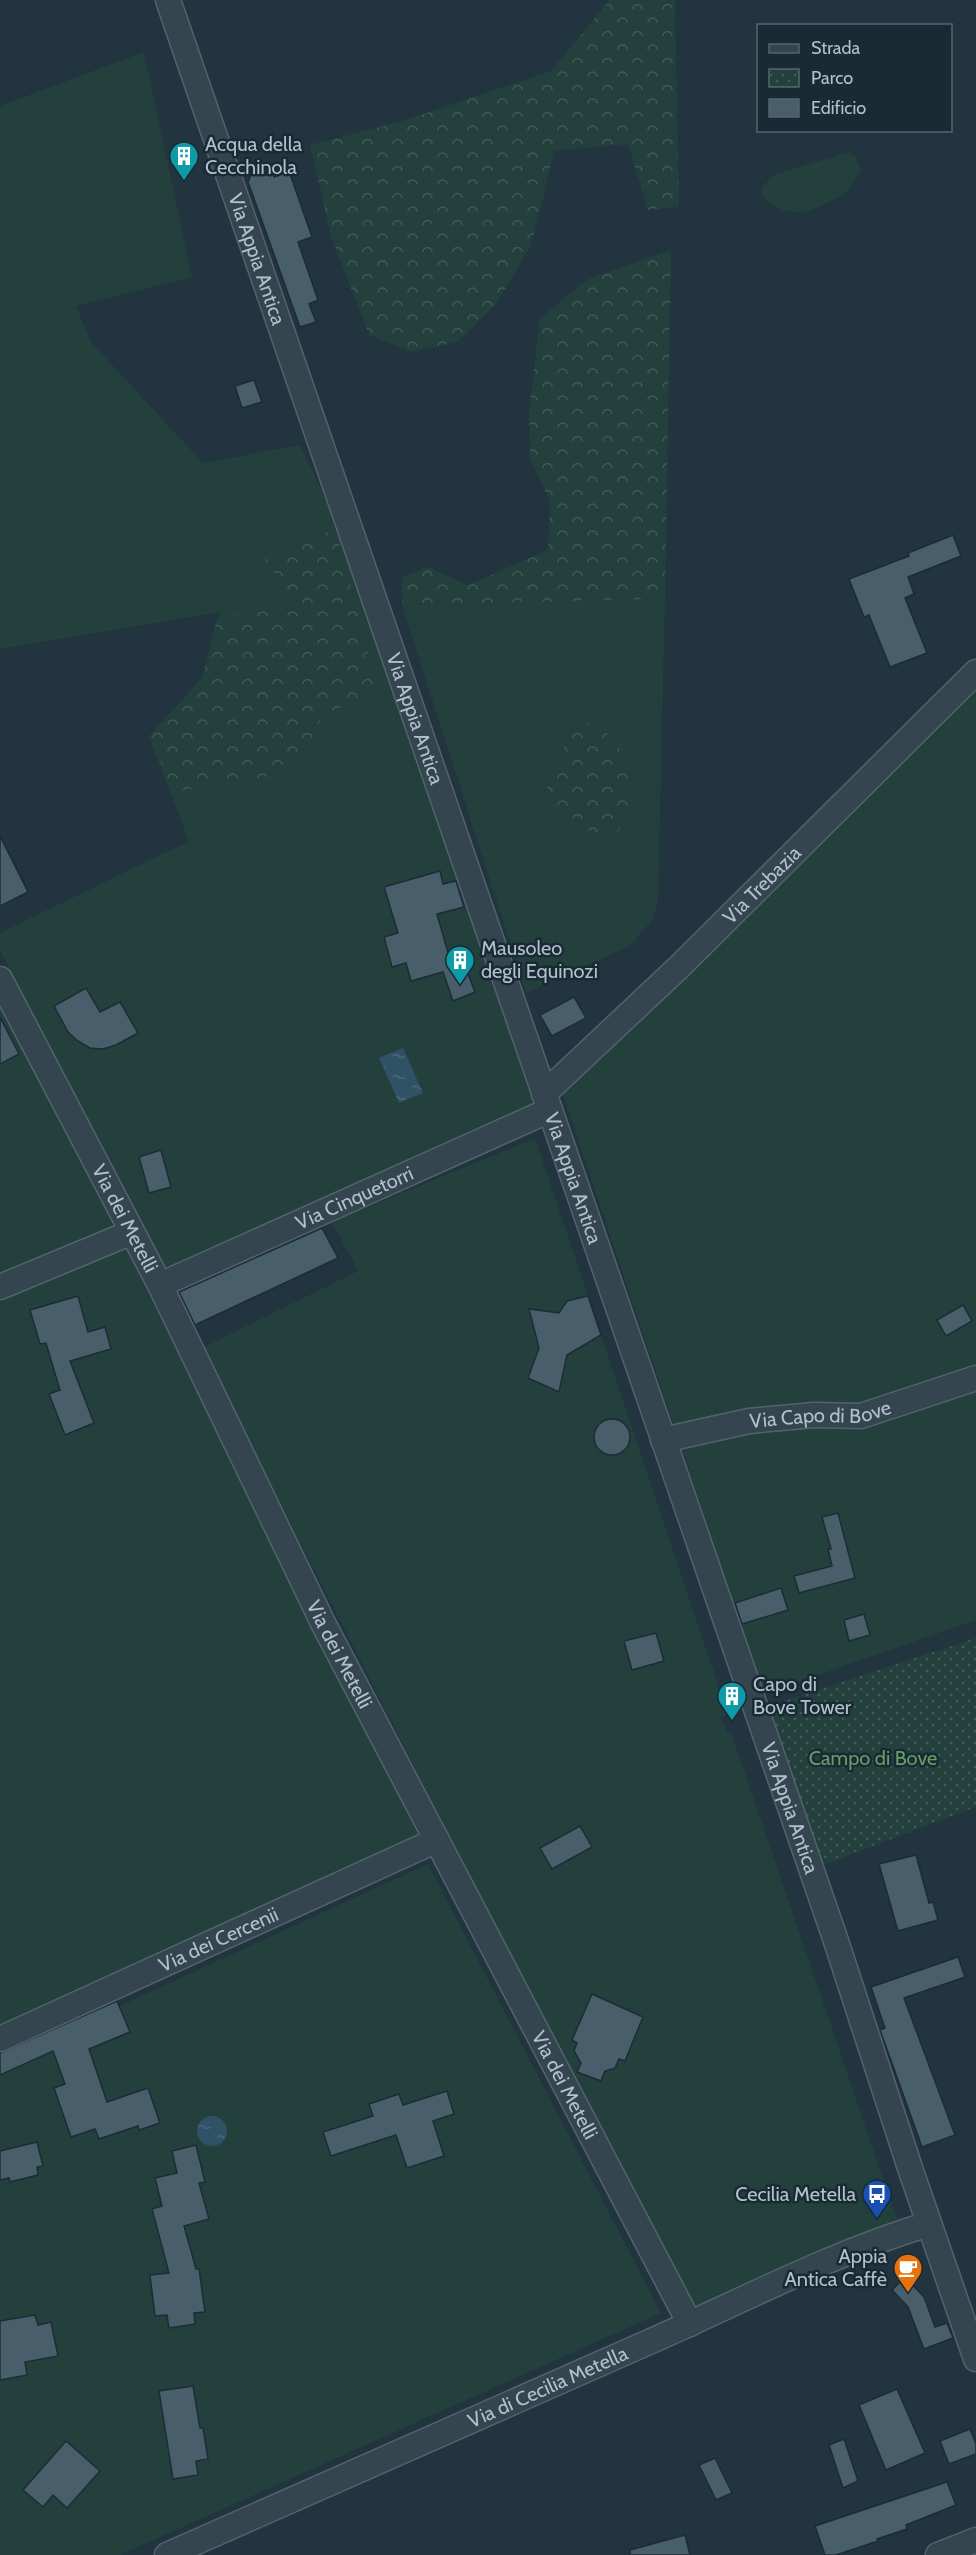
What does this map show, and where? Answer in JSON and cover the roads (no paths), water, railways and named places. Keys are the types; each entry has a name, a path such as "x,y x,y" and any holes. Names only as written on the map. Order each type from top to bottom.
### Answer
{"street":[{"name":"Via Appia Antica","path":"168,0 842,1958 976,2359"},
{"name":"Via Trebazia","path":"547,1102 680,966 976,672"},
{"name":"Via dei Metelli","path":"0,979 130,1233 160,1285 324,1623 690,2325"},
{"name":"Via Cinquetorri","path":"160,1285 547,1102"},
{"path":"0,1287 130,1233"},
{"name":"Via Capo di Bove","path":"663,1440 749,1421 813,1415 861,1416 976,1378"},
{"name":"Via dei Cercenii","path":"0,2039 437,1840"},
{"name":"Via di Cecilia Metella","path":"167,2555 824,2264 889,2236 929,2224"},
{"path":"938,2555 976,2540"}],"water":[{"path":"403,1048 423,1093 399,1103 379,1058"},
{"path":"212,2116 218,2117 226,2125 226,2137 218,2145 212,2146 206,2145 198,2137 197,2131 198,2125 206,2117"}],"place":[{"name":"Acqua della Cecchinola","path":"184,182"},
{"name":"Mausoleo degli Equinozi","path":"460,986"},
{"name":"Capo di Bove Tower","path":"732,1722"},
{"name":"Cecilia Metella","path":"877,2220"},
{"name":"Appia Antica Caffè","path":"908,2294"}],"park label":[{"name":"Campo di Bove","path":"873,1758"}]}
